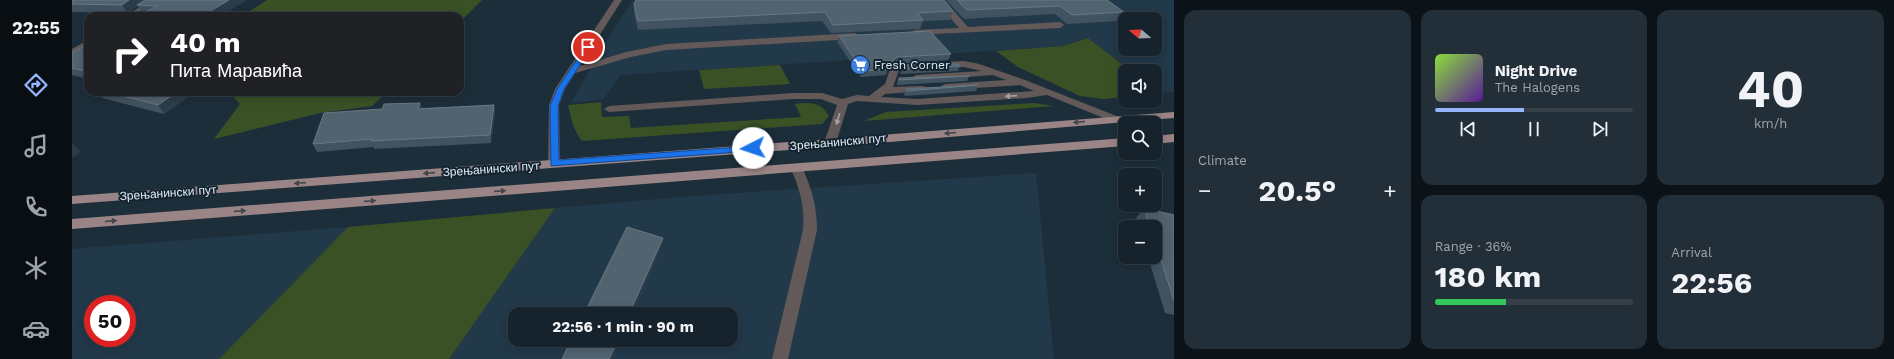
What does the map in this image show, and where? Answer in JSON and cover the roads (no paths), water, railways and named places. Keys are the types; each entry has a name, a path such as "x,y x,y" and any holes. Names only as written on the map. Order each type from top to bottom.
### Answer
{"main road":[{"name":"Зрењанински пут","path":"72,200 1174,115"},
{"path":"1162,139 1174,138"},
{"name":"Зрењанински пут","path":"72,224 1118,143"}],"lane":[{"path":"136,12 156,0"},
{"path":"554,164 554,106 560,89 618,0"},
{"path":"939,0 966,30"},
{"path":"903,33 1060,25"},
{"path":"573,71 629,54 666,47 864,36"},
{"path":"72,53 84,46"},
{"path":"900,79 893,72 898,68 964,64 1021,82 1115,119"},
{"path":"873,98 900,79 995,73"},
{"path":"884,91 1021,82"},
{"path":"830,142 843,103 847,100 857,98 873,98 917,102 1027,95 1048,92"},
{"path":"609,109 793,96 822,96 843,103"},
{"path":"780,359 810,230 811,211 808,195 796,168"}],"place":[{"name":"Fresh Corner","path":"860,65"}]}
